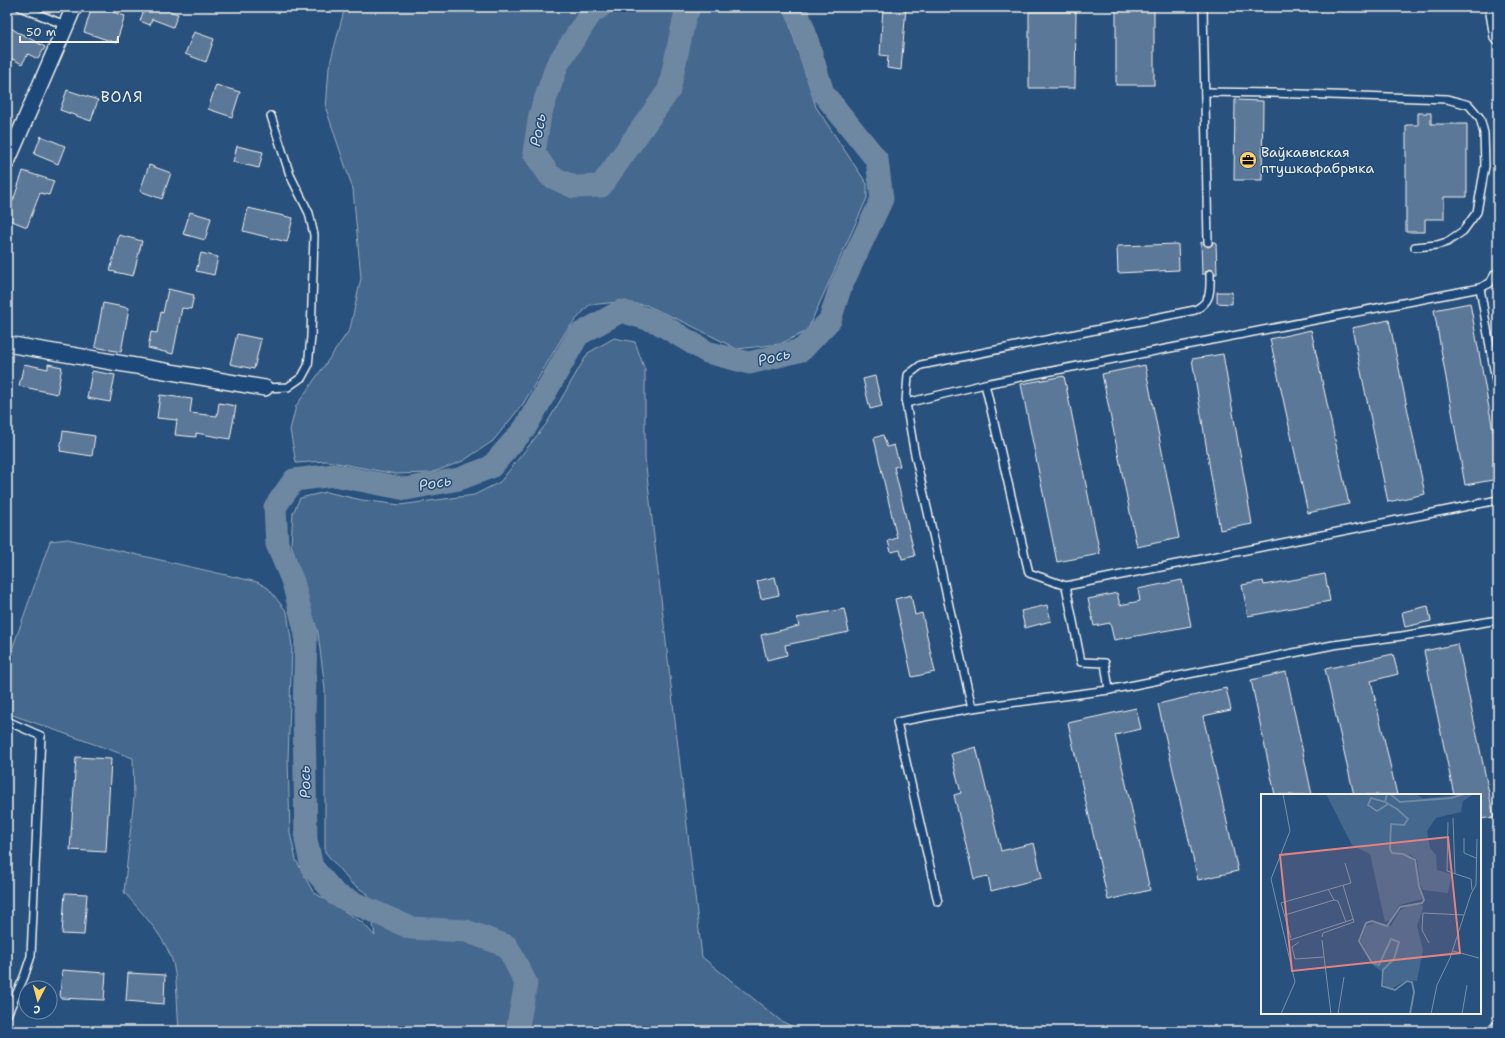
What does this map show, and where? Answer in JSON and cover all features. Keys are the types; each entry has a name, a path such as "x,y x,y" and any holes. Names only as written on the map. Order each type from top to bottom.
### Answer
{"street":[{"path":"7,162 74,7"},
{"path":"1493,7 1498,37"},
{"path":"7,344 265,388"}],"lane":[{"path":"20,7 66,25"},
{"path":"1203,7 1208,242"},
{"path":"1205,92 1447,99 1469,105 1480,118 1484,133 1485,166 1477,212 1463,231 1447,242 1437,245 1415,247"},
{"path":"265,388 288,387 302,377 308,366 311,337 314,235 309,213 290,175 271,116"},
{"path":"972,708 914,450 906,403 908,376 921,365 1195,310 1203,305 1210,295 1210,274"},
{"path":"906,403 985,384 1480,288 1490,283 1495,274"},
{"path":"1480,288 1498,392"},
{"path":"985,384 1029,573 1066,586 1498,500"},
{"path":"1066,586 1081,662 1105,663 1109,690"},
{"path":"938,902 897,722 972,708 1109,690 1333,645 1402,636 1498,620"},
{"path":"7,721 41,736 32,956 7,1015"}],"shaded area":[{"path":"345,7 784,7 816,107 867,184 867,198 807,331 780,344 737,349 646,305 618,302 589,305 566,331 523,404 493,441 463,461 431,473 396,474 326,461 296,463 290,430 296,406 350,329 361,278 353,189 326,109 329,67"},
{"path":"614,338 635,342 645,370 645,458 702,957 781,1021 802,1031 179,1031 175,973 171,957 162,939 124,892 134,797 133,758 7,713 7,664 50,541 68,539 257,582 268,588 287,612 292,646 288,759 290,833 296,860 313,892 362,922 375,936 368,894 351,883 325,852 325,689 318,633 291,544 293,513 300,498 326,492 362,500 400,505 474,495 500,482 547,423 588,353"}],"building":[{"path":"92,7 97,7 125,16 116,43 84,32"},
{"path":"145,7 159,7 178,14 173,27 152,19 150,25 140,21"},
{"path":"883,7 906,7 901,70 887,68 888,56 880,55"},
{"path":"1116,7 1154,7 1154,85 1116,85"},
{"path":"1029,12 1076,12 1075,88 1029,88"},
{"path":"7,25 20,34 45,47 38,59 28,54 22,64 7,56"},
{"path":"194,32 214,39 206,62 185,54"},
{"path":"216,85 240,92 232,117 208,109"},
{"path":"67,90 98,100 91,121 60,110"},
{"path":"1235,100 1263,101 1262,180 1234,180"},
{"path":"1418,113 1431,113 1431,124 1467,124 1467,197 1444,197 1444,219 1425,219 1425,232 1406,232 1406,125 1418,125"},
{"path":"41,136 65,146 58,164 34,154"},
{"path":"237,146 263,152 259,168 233,162"},
{"path":"149,165 171,173 162,199 140,191"},
{"path":"23,171 54,181 49,195 40,193 27,227 7,219 7,199 13,201"},
{"path":"248,208 293,218 287,242 243,231"},
{"path":"190,212 211,218 205,240 183,234"},
{"path":"119,235 142,241 133,276 110,271"},
{"path":"1201,242 1208,247 1212,245 1213,242 1216,242 1217,274 1210,269 1206,271 1205,274 1202,274"},
{"path":"1178,244 1179,270 1118,273 1117,246"},
{"path":"201,253 218,257 214,275 196,271"},
{"path":"168,289 194,295 191,309 182,308 173,354 148,348 151,332 157,333 161,312 163,313"},
{"path":"1217,292 1232,292 1232,304 1217,303"},
{"path":"103,303 129,308 121,352 95,347"},
{"path":"1470,303 1498,458 1498,479 1465,485 1434,310"},
{"path":"1389,320 1425,494 1388,502 1352,328"},
{"path":"1311,330 1349,504 1308,513 1270,339"},
{"path":"237,334 261,339 254,369 230,364"},
{"path":"1223,354 1252,524 1220,530 1192,359"},
{"path":"24,364 48,369 48,364 62,367 57,394 19,386"},
{"path":"1145,365 1179,538 1137,547 1102,374"},
{"path":"92,371 115,375 110,402 87,398"},
{"path":"875,376 882,406 870,409 863,379"},
{"path":"1064,376 1100,554 1057,562 1021,384"},
{"path":"160,395 192,399 190,413 217,416 219,403 236,406 230,439 196,433 196,437 175,435 177,420 157,418"},
{"path":"63,431 95,436 92,456 60,451"},
{"path":"883,435 887,447 894,445 900,466 894,467 915,556 902,559 900,550 891,552 888,541 897,538 874,438"},
{"path":"1325,574 1330,601 1248,616 1242,585 1263,581 1264,585"},
{"path":"775,577 779,595 761,599 757,581"},
{"path":"1182,580 1191,626 1114,640 1110,623 1094,626 1088,599 1117,593 1120,605 1140,601 1138,589"},
{"path":"911,595 915,615 922,613 935,672 912,677 895,599"},
{"path":"1047,605 1051,621 1025,628 1021,611"},
{"path":"1428,606 1431,621 1405,627 1402,612"},
{"path":"844,609 849,632 785,645 787,655 767,660 761,635 799,626 797,618"},
{"path":"1458,644 1494,817 1481,819 1481,794 1454,794 1424,651"},
{"path":"1393,654 1398,674 1371,681 1397,794 1354,794 1325,669"},
{"path":"1286,672 1312,794 1275,794 1251,680"},
{"path":"1226,688 1231,710 1203,716 1238,871 1198,880 1158,704"},
{"path":"1136,708 1141,729 1115,735 1150,890 1108,900 1068,723"},
{"path":"976,747 1001,851 1034,843 1042,878 991,891 988,876 974,879 954,795 961,793 951,754"},
{"path":"76,757 111,759 106,852 70,850"},
{"path":"65,893 87,894 84,935 62,934"},
{"path":"62,970 106,973 104,1000 60,998"},
{"path":"128,973 165,975 164,1004 126,1001"}],"waterway":[{"name":"Рось","path":"600,7 591,13 557,65 540,115 534,153 550,176 574,187 601,186 669,90 685,16 690,7"},
{"name":"Рось","path":"517,1031 526,983 507,946 466,931 411,928 336,895 312,867 306,840 304,715 306,634 293,582 277,544 275,507 294,480 334,475 406,489 459,479 491,467 525,428 578,335 621,311 657,322 707,352 749,363 802,350 830,320 840,288 882,199 877,160 823,93 804,30 795,7"}],"place":[{"name":"Ваўкавыская птушкафабрыка","path":"1248,160"}],"district":[{"name":"ВОЛЯ","path":"122,97"}]}
